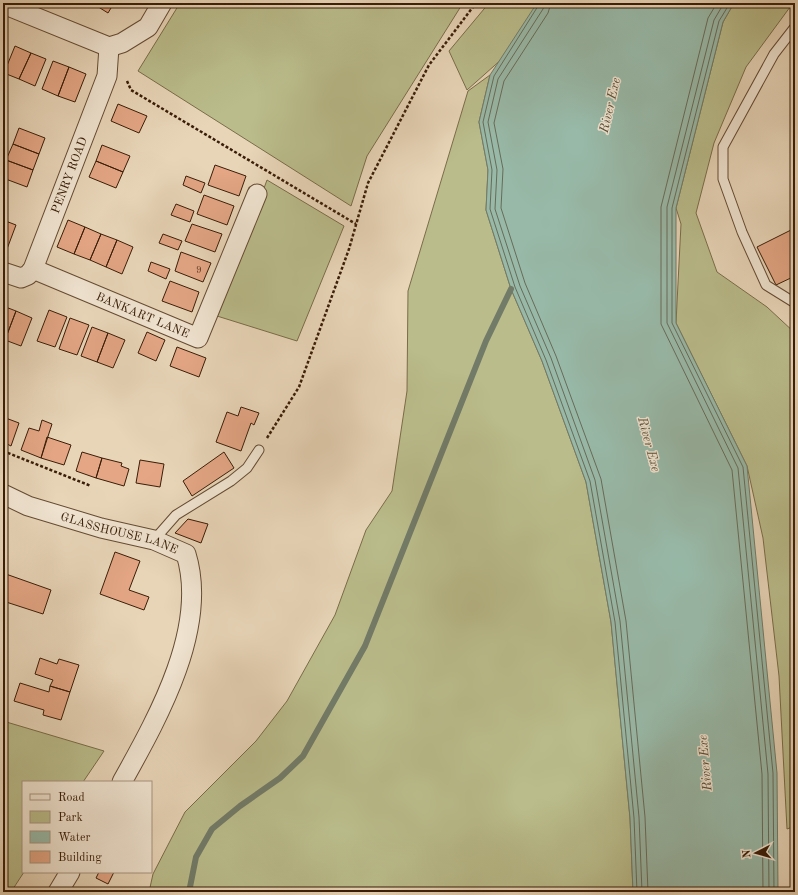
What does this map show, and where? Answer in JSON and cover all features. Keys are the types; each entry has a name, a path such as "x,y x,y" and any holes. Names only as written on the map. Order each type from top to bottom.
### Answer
{"street":[{"path":"3,4 109,48 122,43 148,27 162,3"},
{"name":"PENRY ROAD","path":"33,269 107,76 109,48"},
{"name":"BANKART LANE","path":"33,269 198,338 257,194"},
{"path":"3,272 21,278 28,275 33,269"},
{"name":"GLASSHOUSE LANE","path":"3,494 28,506 100,528 154,540 186,554 191,567 192,583 187,637 164,705 123,781"},
{"path":"58,892 69,873"}],"lane":[{"path":"795,27 774,54 723,147 723,179 742,232 766,285 795,303"},
{"path":"154,540 176,515 231,481 247,468 259,450"}],"path":[{"path":"259,450 299,387 356,224 368,183 429,65 476,3"},
{"path":"125,79 131,90 356,224"},
{"path":"3,451 91,486"}],"green space":[{"path":"180,3 463,3 367,156 351,206 138,71"},
{"path":"489,3 540,3 503,58 467,90 449,51"},
{"path":"734,3 793,3 746,67 714,143 696,213 717,272 767,307 795,333 795,826 787,829 779,676 763,538 747,466 676,323 681,224 676,208 723,22"},
{"path":"490,75 479,122 488,170 486,210 511,289 542,361 586,482 611,622 630,818 633,892 149,892 153,874 185,812 256,741 287,701 335,615 366,530 392,491 407,391 408,291 468,91"},
{"path":"267,180 344,226 297,341 217,316"},
{"path":"3,721 104,751 84,781 22,781 22,873 23,873 11,892 3,892"}],"water":[{"name":"River Exe","path":"537,3 734,3 723,22 676,208 676,323 747,466 777,773 778,892 633,892 630,818 611,622 586,482 542,361 511,289 486,210 488,170 479,122 490,75"}],"building":[{"path":"92,3 114,3 108,13"},
{"path":"3,42 7,44 3,54"},
{"path":"15,46 31,53 19,79 4,73"},
{"path":"31,53 46,59 35,86 19,79"},
{"path":"53,61 69,67 58,96 42,89"},
{"path":"69,67 86,74 75,102 58,96"},
{"path":"118,104 147,116 139,133 111,121"},
{"path":"19,128 45,138 39,154 13,144"},
{"path":"13,144 39,154 33,170 6,160"},
{"path":"102,145 130,156 123,172 96,161"},
{"path":"6,160 33,170 27,187 3,178 3,170"},
{"path":"96,161 123,172 116,188 89,177"},
{"path":"215,165 246,176 239,196 208,185"},
{"path":"186,176 205,183 201,193 183,185"},
{"path":"204,195 234,206 227,225 197,214"},
{"path":"176,204 194,211 190,222 171,215"},
{"path":"3,220 16,225 7,249 3,248"},
{"path":"68,220 85,227 74,254 57,247"},
{"path":"192,224 222,234 215,252 185,241"},
{"path":"85,227 101,234 90,260 74,254"},
{"path":"795,228 795,276 776,285 757,247"},
{"path":"101,234 117,240 106,267 90,260"},
{"path":"163,234 182,241 178,250 159,243"},
{"path":"117,240 133,247 122,274 106,267"},
{"path":"181,252 211,263 203,282 175,271"},
{"path":"151,262 170,269 166,279 148,271"},
{"path":"170,281 199,292 192,312 162,301"},
{"path":"3,306 16,311 5,340 3,339"},
{"path":"49,310 67,317 55,347 37,341"},
{"path":"16,311 32,318 21,346 5,340"},
{"path":"70,318 89,325 77,355 59,349"},
{"path":"92,327 108,333 97,362 81,356"},
{"path":"147,332 165,340 156,361 138,353"},
{"path":"108,333 125,340 113,368 97,362"},
{"path":"177,347 206,358 199,377 170,366"},
{"path":"241,407 259,413 254,425 251,423 241,451 216,442 227,412 238,416"},
{"path":"3,417 19,423 11,446 3,442"},
{"path":"42,420 52,424 41,458 21,450 29,428 39,431"},
{"path":"47,437 71,445 64,465 41,458"},
{"path":"82,452 102,458 96,478 76,471"},
{"path":"224,452 234,468 192,496 183,481"},
{"path":"102,458 122,463 121,466 129,469 124,486 96,478"},
{"path":"140,460 164,464 160,487 136,483"},
{"path":"188,519 208,524 201,543 175,533"},
{"path":"115,552 140,561 129,590 149,597 144,610 100,594"},
{"path":"3,573 51,590 43,614 3,601"},
{"path":"40,658 57,664 59,659 79,665 70,692 50,686 53,680 35,674"},
{"path":"20,683 49,692 50,686 70,692 61,720 43,715 44,710 14,701"},
{"path":"98,873 114,873 108,884 96,878"}],"waterway":[{"path":"189,892 196,857 212,829 240,806 280,778 303,756 365,646 486,341 511,289"}]}
